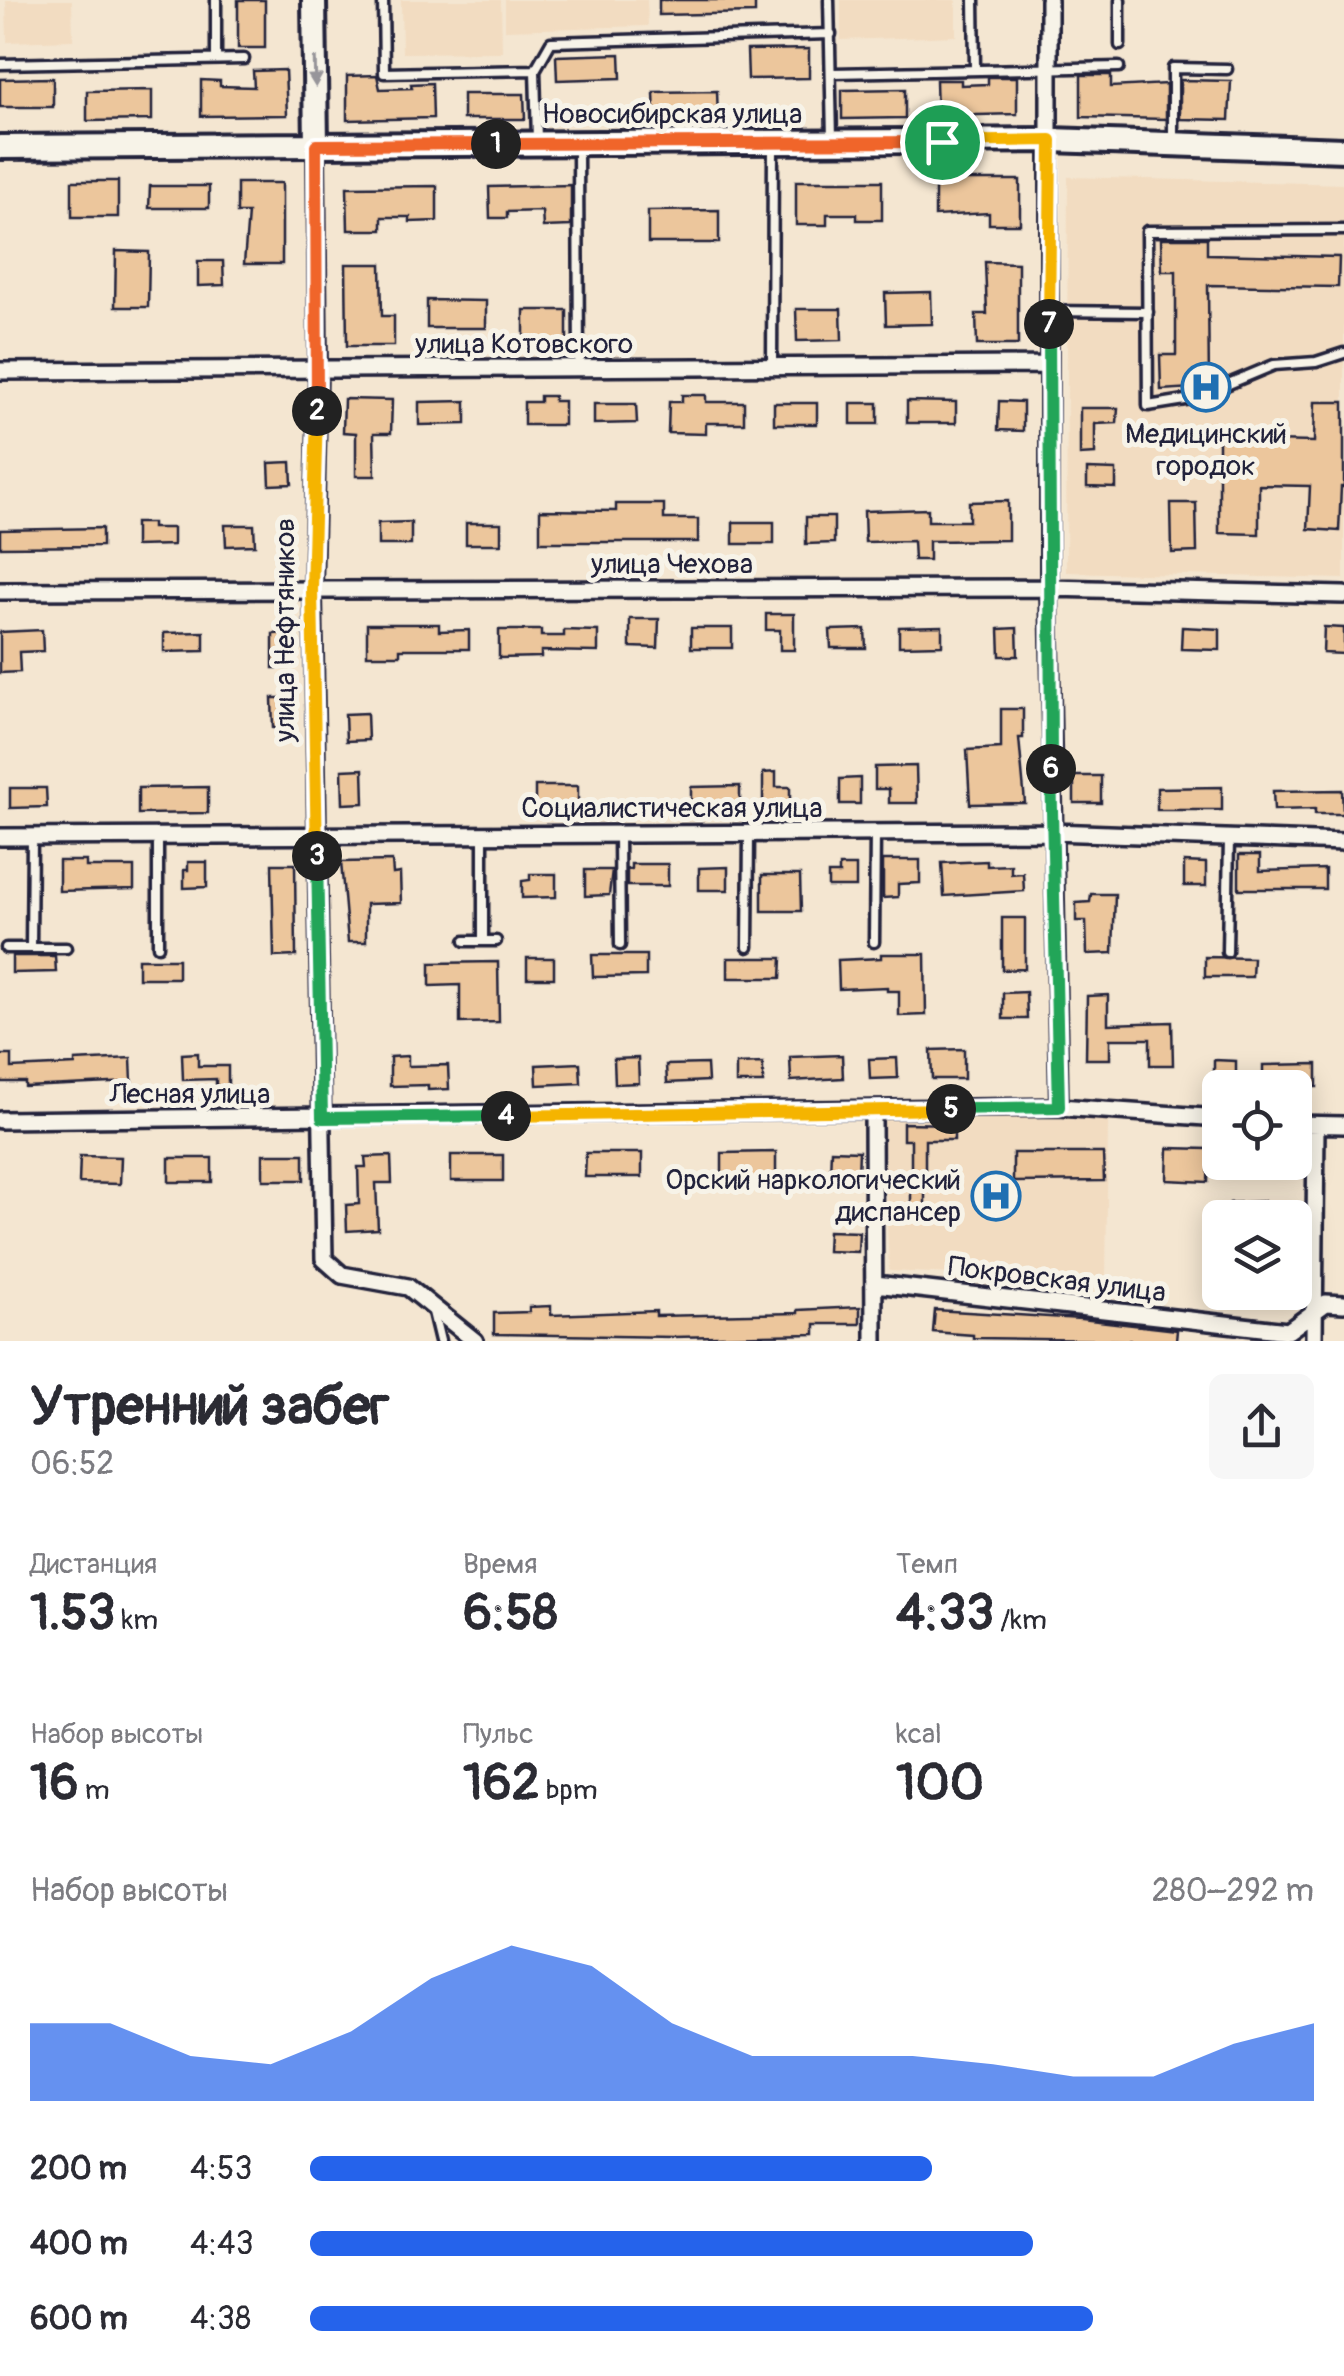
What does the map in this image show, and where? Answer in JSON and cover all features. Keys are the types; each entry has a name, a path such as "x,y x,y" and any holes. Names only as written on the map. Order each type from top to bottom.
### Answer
{"main road":[{"name":"улица Нефтяников","path":"314,0 316,145"},
{"name":"Новосибирская улица","path":"0,147 1051,140 1344,150"}],"street":[{"path":"1049,0 1049,588 1059,1107"},
{"name":"улица Нефтяников","path":"316,145 318,370 312,590 324,1260 342,1275 408,1287 432,1308"},
{"name":"улица Котовского","path":"0,371 1049,366"},
{"name":"улица Чехова","path":"0,591 1049,588 1344,596"},
{"name":"Социалистическая улица","path":"0,837 1052,832 1344,842"},
{"name":"Лесная улица","path":"0,1120 1059,1107 1202,1117"},
{"path":"873,1111 874,1341"},
{"path":"1312,1125 1344,1126"},
{"path":"1314,1341 1316,1125"},
{"name":"Покровская улица","path":"874,1284 1288,1331 1314,1309 1344,1304"},
{"path":"432,1308 475,1341"}],"lane":[{"path":"216,0 216,59"},
{"path":"384,0 384,73 534,70"},
{"path":"828,0 832,143"},
{"path":"974,0 975,68"},
{"path":"1120,0 1120,45"},
{"path":"537,144 534,70 551,42 831,34"},
{"path":"0,64 244,59"},
{"path":"832,73 1120,67"},
{"path":"1173,144 1174,68 1227,69"},
{"path":"772,367 773,143"},
{"path":"578,144 579,369"},
{"path":"1344,230 1147,231 1148,406 1210,396 1274,365 1316,362 1344,353"},
{"path":"1050,311 1148,312"},
{"path":"874,832 874,942"},
{"path":"748,833 748,947"},
{"path":"483,834 483,941"},
{"path":"619,834 620,945"},
{"path":"31,948 32,836"},
{"path":"158,836 158,946"},
{"path":"1226,952 1229,838"},
{"path":"465,941 496,941"},
{"path":"6,948 66,948"},
{"path":"432,1308 440,1341"}],"shaded area":[{"path":"6,0 72,0 73,40 7,42"},
{"path":"401,0 501,0 502,52 402,53"},
{"path":"505,0 647,0 648,26 505,30"},
{"path":"841,0 956,0 956,36 841,40"},
{"name":"Медицинский городок","path":"1068,177 1344,184 1344,579 1066,572"},
{"name":"Орский наркологический диспансер","path":"1058,1110 1108,1121 1106,1281 889,1271 883,1114"}],"building":[{"path":"238,0 265,0 265,48 238,48"},
{"path":"659,0 755,0 755,13 659,15"},
{"path":"809,49 809,78 748,79 747,50"},
{"path":"620,54 621,78 557,80 556,56"},
{"path":"285,70 287,115 201,116 201,80 220,81 220,86 254,87 253,71"},
{"path":"377,75 380,89 432,83 433,118 347,120 347,76"},
{"path":"1081,75 1111,75 1111,87 1166,84 1166,119 1081,117"},
{"path":"988,77 1017,77 1017,114 937,116 936,80 961,80 961,85 988,84"},
{"path":"53,78 53,107 0,107 0,79"},
{"path":"1180,80 1231,81 1229,120 1180,119"},
{"path":"905,89 905,118 842,119 842,90"},
{"path":"152,90 152,120 87,121 87,91"},
{"path":"717,91 718,118 655,120 654,92"},
{"path":"463,94 524,94 525,119 463,119"},
{"path":"935,180 1020,180 1020,224 989,224 989,213 935,216"},
{"path":"72,181 118,181 118,217 72,217"},
{"path":"796,181 882,181 882,220 857,220 857,214 827,214 827,225 796,225"},
{"path":"237,183 282,183 282,264 244,264 248,213 237,213"},
{"path":"571,185 571,226 543,227 542,211 507,212 507,218 490,218 489,187"},
{"path":"150,186 209,186 209,208 149,208"},
{"path":"437,186 437,221 382,217 382,230 348,230 347,187"},
{"path":"719,210 719,243 648,243 648,211"},
{"path":"1161,238 1207,238 1207,254 1339,257 1338,287 1208,285 1209,387 1161,390 1160,355 1176,355 1176,271 1162,271"},
{"path":"116,251 149,252 148,307 115,307"},
{"path":"198,261 223,261 224,285 198,286"},
{"path":"985,262 1018,263 1018,345 977,345 976,314 987,314"},
{"path":"346,264 381,264 382,316 394,316 394,346 347,346"},
{"path":"931,292 932,324 886,325 885,293"},
{"path":"427,300 486,301 486,328 427,328"},
{"path":"796,309 841,309 842,340 797,341"},
{"path":"524,310 567,310 567,344 524,344"},
{"path":"682,395 706,395 706,402 744,402 744,423 706,423 706,434 668,433 669,402 682,402"},
{"path":"540,396 564,401 564,425 524,425 524,402 540,402"},
{"path":"344,399 392,400 391,433 374,433 375,476 356,476 356,433 343,432"},
{"path":"466,401 466,424 419,425 419,402"},
{"path":"907,401 956,402 956,423 907,423"},
{"path":"999,401 1023,402 1023,431 998,430"},
{"path":"1315,402 1344,402 1344,487 1339,531 1308,529 1310,486 1259,485 1259,534 1219,533 1219,440 1314,442"},
{"path":"774,403 817,403 817,424 774,424"},
{"path":"851,403 878,403 878,424 851,424"},
{"path":"594,404 636,404 637,423 594,424"},
{"path":"1080,408 1118,408 1117,423 1095,424 1095,454 1080,455"},
{"path":"291,462 292,484 270,485 269,463"},
{"path":"1087,469 1116,470 1116,488 1087,487"},
{"path":"1008,501 1008,540 929,541 929,560 914,560 913,541 865,542 864,511 928,509 928,521 969,521 969,502"},
{"path":"1171,503 1196,503 1197,552 1172,553"},
{"path":"616,504 664,504 664,519 698,519 698,542 540,542 540,510 616,511"},
{"path":"806,517 834,517 834,543 806,544"},
{"path":"411,522 411,545 378,545 378,523"},
{"path":"733,522 774,522 774,544 733,544"},
{"path":"135,523 173,528 173,545 135,546"},
{"path":"466,523 501,523 501,544 466,544"},
{"path":"225,525 254,525 255,545 226,546"},
{"path":"102,528 102,546 0,547 0,530"},
{"path":"766,614 794,614 794,650 780,650 780,630 766,630"},
{"path":"630,619 659,619 658,648 630,647"},
{"path":"367,624 439,624 439,631 469,630 469,649 400,649 400,655 367,655"},
{"path":"942,626 942,645 899,646 899,627"},
{"path":"1182,627 1220,629 1220,650 1181,649"},
{"path":"1324,627 1344,628 1344,654 1323,653"},
{"path":"691,628 732,628 732,648 691,648"},
{"path":"1017,628 1018,656 1000,656 999,629"},
{"path":"865,629 866,648 831,648 830,630"},
{"path":"42,630 43,651 19,652 20,672 0,673 0,632"},
{"path":"499,630 541,630 541,636 564,636 564,630 598,631 598,652 541,651 541,657 499,658"},
{"path":"204,632 204,651 164,652 164,633"},
{"path":"289,633 290,668 273,668 273,634"},
{"path":"272,698 291,698 292,727 273,728"},
{"path":"1001,709 1023,709 1023,738 1019,738 1025,803 970,804 967,750 1001,748"},
{"path":"367,713 368,740 346,741 345,714"},
{"path":"916,766 917,803 889,803 889,789 875,789 875,767"},
{"path":"363,769 364,803 343,804 342,770"},
{"path":"776,772 776,787 790,787 790,804 763,804 763,773"},
{"path":"1074,776 1101,776 1101,803 1074,803"},
{"path":"860,778 860,804 840,804 840,779"},
{"path":"535,786 578,786 578,805 535,805"},
{"path":"740,786 740,805 691,806 691,787"},
{"path":"208,787 208,813 138,814 138,788"},
{"path":"1222,787 1222,810 1157,810 1157,788"},
{"path":"10,788 46,788 47,807 10,808"},
{"path":"1342,790 1343,814 1315,814 1315,809 1274,810 1273,791"},
{"path":"1239,855 1260,855 1260,871 1325,869 1325,889 1239,889"},
{"path":"883,860 920,860 920,883 898,884 898,897 883,898"},
{"path":"59,861 86,861 86,867 134,867 134,889 59,891"},
{"path":"392,861 393,874 400,873 401,903 366,904 366,942 348,942 341,862"},
{"path":"987,861 987,866 1011,865 1011,874 1023,873 1024,891 944,896 942,863"},
{"path":"188,862 207,862 207,887 184,888"},
{"path":"1184,862 1206,863 1206,886 1184,886"},
{"path":"272,864 295,864 296,956 274,957"},
{"path":"631,864 668,864 668,886 627,886 627,869 631,869"},
{"path":"839,866 856,866 856,887 828,887 828,874 839,874"},
{"path":"728,867 728,890 699,890 699,868"},
{"path":"585,870 612,870 609,895 585,896"},
{"path":"530,874 556,874 556,897 522,898 522,881 530,880"},
{"path":"762,875 800,875 801,911 762,911"},
{"path":"1091,894 1115,894 1113,953 1087,954 1086,921 1076,921 1076,903 1090,902"},
{"path":"1002,918 1025,918 1025,969 1002,970"},
{"path":"881,954 925,954 926,1015 899,1016 899,991 887,991 887,987 839,989 838,960 881,958"},
{"path":"592,955 646,955 646,976 593,977"},
{"path":"12,956 55,956 56,972 12,973"},
{"path":"1205,957 1253,958 1252,977 1205,977"},
{"path":"527,958 554,958 554,978 527,978"},
{"path":"728,958 782,958 781,978 728,978"},
{"path":"138,959 178,959 178,978 138,978"},
{"path":"498,962 499,1022 460,1023 460,985 430,986 430,963"},
{"path":"1026,992 1027,1019 1003,1019 1003,993"},
{"path":"1108,995 1108,1024 1172,1022 1173,1065 1150,1065 1150,1039 1110,1039 1110,1059 1086,1059 1087,996"},
{"path":"964,1049 964,1079 932,1079 931,1050"},
{"path":"198,1053 198,1066 228,1066 228,1086 216,1086 216,1079 183,1080 182,1054"},
{"path":"0,1055 12,1055 12,1068 131,1058 132,1082 25,1087 25,1082 0,1082"},
{"path":"842,1055 843,1078 791,1081 790,1057"},
{"path":"408,1056 408,1066 448,1065 449,1089 390,1086 390,1057"},
{"path":"638,1058 639,1083 615,1084 614,1059"},
{"path":"897,1058 898,1078 870,1079 869,1059"},
{"path":"1214,1060 1236,1061 1236,1070 1214,1070"},
{"path":"580,1063 581,1083 537,1085 536,1065"},
{"path":"763,1063 763,1083 736,1083 736,1064"},
{"path":"707,1064 708,1081 667,1083 666,1065"},
{"path":"1317,1064 1317,1087 1312,1087 1312,1070 1263,1070 1263,1065"},
{"path":"903,1123 954,1124 954,1140 925,1140 925,1219 911,1219 911,1140 903,1140"},
{"path":"1168,1148 1202,1149 1202,1180 1208,1182 1167,1180"},
{"path":"831,1150 859,1151 858,1176 830,1175"},
{"path":"776,1152 776,1179 722,1179 722,1153"},
{"path":"586,1153 642,1153 642,1177 585,1177"},
{"path":"1013,1153 1103,1153 1104,1181 1013,1182"},
{"path":"263,1154 304,1154 304,1180 263,1180"},
{"path":"451,1155 503,1155 503,1181 451,1181"},
{"path":"80,1156 121,1157 120,1184 79,1183"},
{"path":"391,1156 392,1183 376,1183 378,1229 347,1231 346,1205 359,1204 358,1167 366,1167 365,1157"},
{"path":"169,1158 212,1158 212,1182 169,1182"},
{"path":"828,1231 859,1232 858,1252 827,1251"},
{"path":"551,1306 551,1315 656,1311 656,1316 798,1313 860,1307 860,1324 815,1324 815,1334 494,1334 494,1313 529,1312 529,1307"},
{"path":"935,1310 1081,1319 1177,1330 1176,1341 973,1338 933,1332"}],"place":[{"name":"Медицинский городок","path":"1206,387"},
{"name":"Орский наркологический диспансер","path":"996,1196"}],"route":[{"path":"1051,140 1049,588 1059,1107 322,1118 312,590 318,370 316,145 942,142 1051,140"}]}
